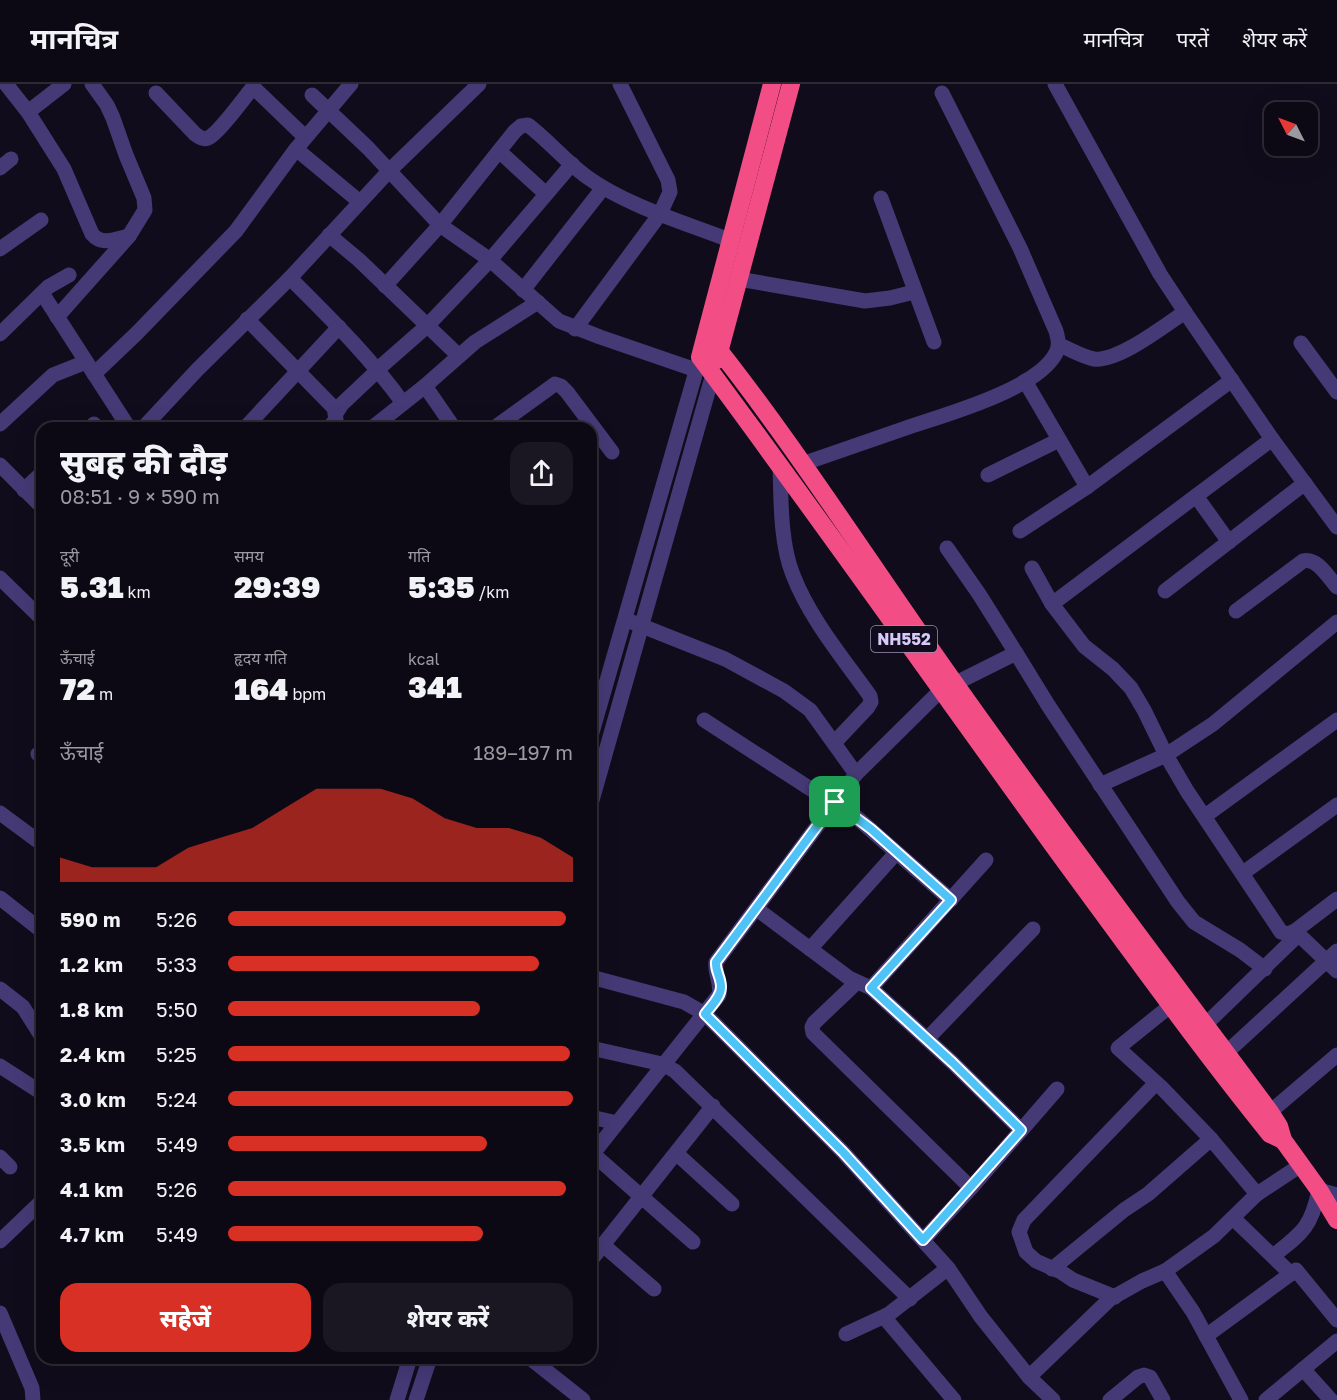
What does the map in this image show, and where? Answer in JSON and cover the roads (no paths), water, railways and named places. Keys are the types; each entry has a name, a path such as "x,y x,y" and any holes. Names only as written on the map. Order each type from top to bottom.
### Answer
{"highway":[{"path":"703,367 706,335 772,84"},
{"path":"703,367 720,351 791,84"},
{"name":"NH552","path":"706,335 802,464 948,687 1170,1006 1270,1134 1283,1140"},
{"name":"NH552","path":"703,367 780,464 1270,1112 1279,1126 1283,1140 1319,1190 1337,1220"}],"street":[{"path":"6,84 28,112 63,169 81,212 97,239 104,242 129,236"},
{"path":"28,112 64,84"},
{"path":"57,317 129,236 145,210 144,198 113,118 92,84"},
{"path":"0,424 53,375 90,368 236,231 301,143 351,84"},
{"path":"149,422 247,319 290,278 389,171 479,84"},
{"path":"575,328 660,214 670,192 668,180 620,84"},
{"path":"1055,84 1160,274 1272,438 1337,527"},
{"path":"156,93 195,134 201,138 208,138 216,132 253,85 301,143 360,202"},
{"path":"802,464 988,399 1025,381 1045,365 1055,354 1059,345 1056,331 1020,248 942,93"},
{"path":"312,94 440,225 490,260 559,321 703,367"},
{"path":"385,286 440,225 514,131 521,126 528,125 585,176 603,188 660,214 732,241"},
{"path":"499,150 546,194"},
{"path":"333,420 342,404 427,326 490,260 572,164"},
{"path":"523,290 603,188"},
{"path":"881,198 934,342"},
{"path":"0,249 41,220"},
{"path":"329,235 359,260 459,356"},
{"path":"0,334 42,293 69,275"},
{"path":"290,278 379,370 403,403"},
{"path":"739,279 865,301 914,292"},
{"path":"42,293 125,422"},
{"path":"379,422 485,335 538,302"},
{"path":"1059,345 1093,359 1106,358 1119,354 1185,312"},
{"path":"247,319 334,408 333,420"},
{"path":"251,422 339,327"},
{"path":"1302,343 1337,392"},
{"path":"597,715 624,618 703,367"},
{"path":"597,783 642,626 703,367"},
{"path":"1020,531 1087,487 1232,380"},
{"path":"1025,381 1087,487"},
{"path":"502,422 555,384 567,392 586,422"},
{"path":"425,386 450,422"},
{"path":"1052,604 1272,438"},
{"path":"597,439 612,452"},
{"path":"988,475 1059,440"},
{"path":"780,464 785,547 792,574 811,610 870,696 871,702 868,707 834,742"},
{"path":"0,465 36,501"},
{"path":"24,490 36,479"},
{"path":"1165,591 1305,483"},
{"path":"1196,496 1229,542"},
{"path":"947,548 1178,902 1194,922 1240,950 1265,969"},
{"path":"1236,611 1308,559 1314,561 1336,582"},
{"path":"1032,568 1052,604 1084,646 1113,669 1131,688 1166,755 1281,932 1297,933 1331,955 1337,971"},
{"path":"0,578 36,613"},
{"path":"624,618 725,659 784,691 810,710 855,774"},
{"path":"1100,785 1166,755 1213,724 1337,622"},
{"path":"597,1149 719,995 721,987 715,969 716,962 855,774 948,687 1016,653"},
{"path":"704,720 863,822 951,900"},
{"path":"1205,816 1337,720"},
{"path":"1243,873 1337,805"},
{"path":"0,813 36,840"},
{"path":"810,949 896,853"},
{"path":"871,988 986,860"},
{"path":"0,898 36,926"},
{"path":"1205,1025 1265,969 1297,933 1337,899"},
{"path":"757,909 856,983 871,988 1021,1130"},
{"path":"927,1039 1034,929"},
{"path":"1226,1053 1331,955"},
{"path":"597,979 684,1002 705,1014 843,1152 923,1240 948,1268 981,1317 1029,1377 1053,1400"},
{"path":"856,983 814,1023 813,1033 971,1188"},
{"path":"0,989 23,1007 36,1028"},
{"path":"1170,1006 1118,1048 1211,1138 1257,1194"},
{"path":"597,1049 662,1064 687,1080 910,1299"},
{"path":"1270,1112 1337,1055"},
{"path":"0,1066 36,1089"},
{"path":"1115,1297 1073,1280 1030,1258 1022,1243 1020,1226 1156,1083"},
{"path":"923,1240 1057,1089"},
{"path":"597,1252 713,1106"},
{"path":"597,1118 617,1123"},
{"path":"1052,1269 1124,1210 1148,1194 1211,1138"},
{"path":"676,1153 732,1204"},
{"path":"597,1159 693,1242"},
{"path":"1029,1377 1115,1297 1142,1281 1165,1272 1214,1236 1257,1194 1301,1165"},
{"path":"1273,1256 1303,1232 1316,1208 1319,1190 1337,1195"},
{"path":"0,1241 36,1207"},
{"path":"1233,1218 1291,1274"},
{"path":"603,1245 654,1289"},
{"path":"846,1334 884,1317 948,1268"},
{"path":"1206,1336 1296,1270 1337,1320"},
{"path":"1165,1272 1193,1312 1241,1400"},
{"path":"0,1313 32,1388 33,1400"},
{"path":"884,1317 954,1400"},
{"path":"1266,1400 1337,1341"},
{"path":"397,1400 408,1364"},
{"path":"416,1400 428,1364"},
{"path":"538,1364 583,1400"},
{"path":"1303,1369 1331,1400"},
{"path":"1110,1400 1144,1374 1150,1377 1163,1400"}]}
